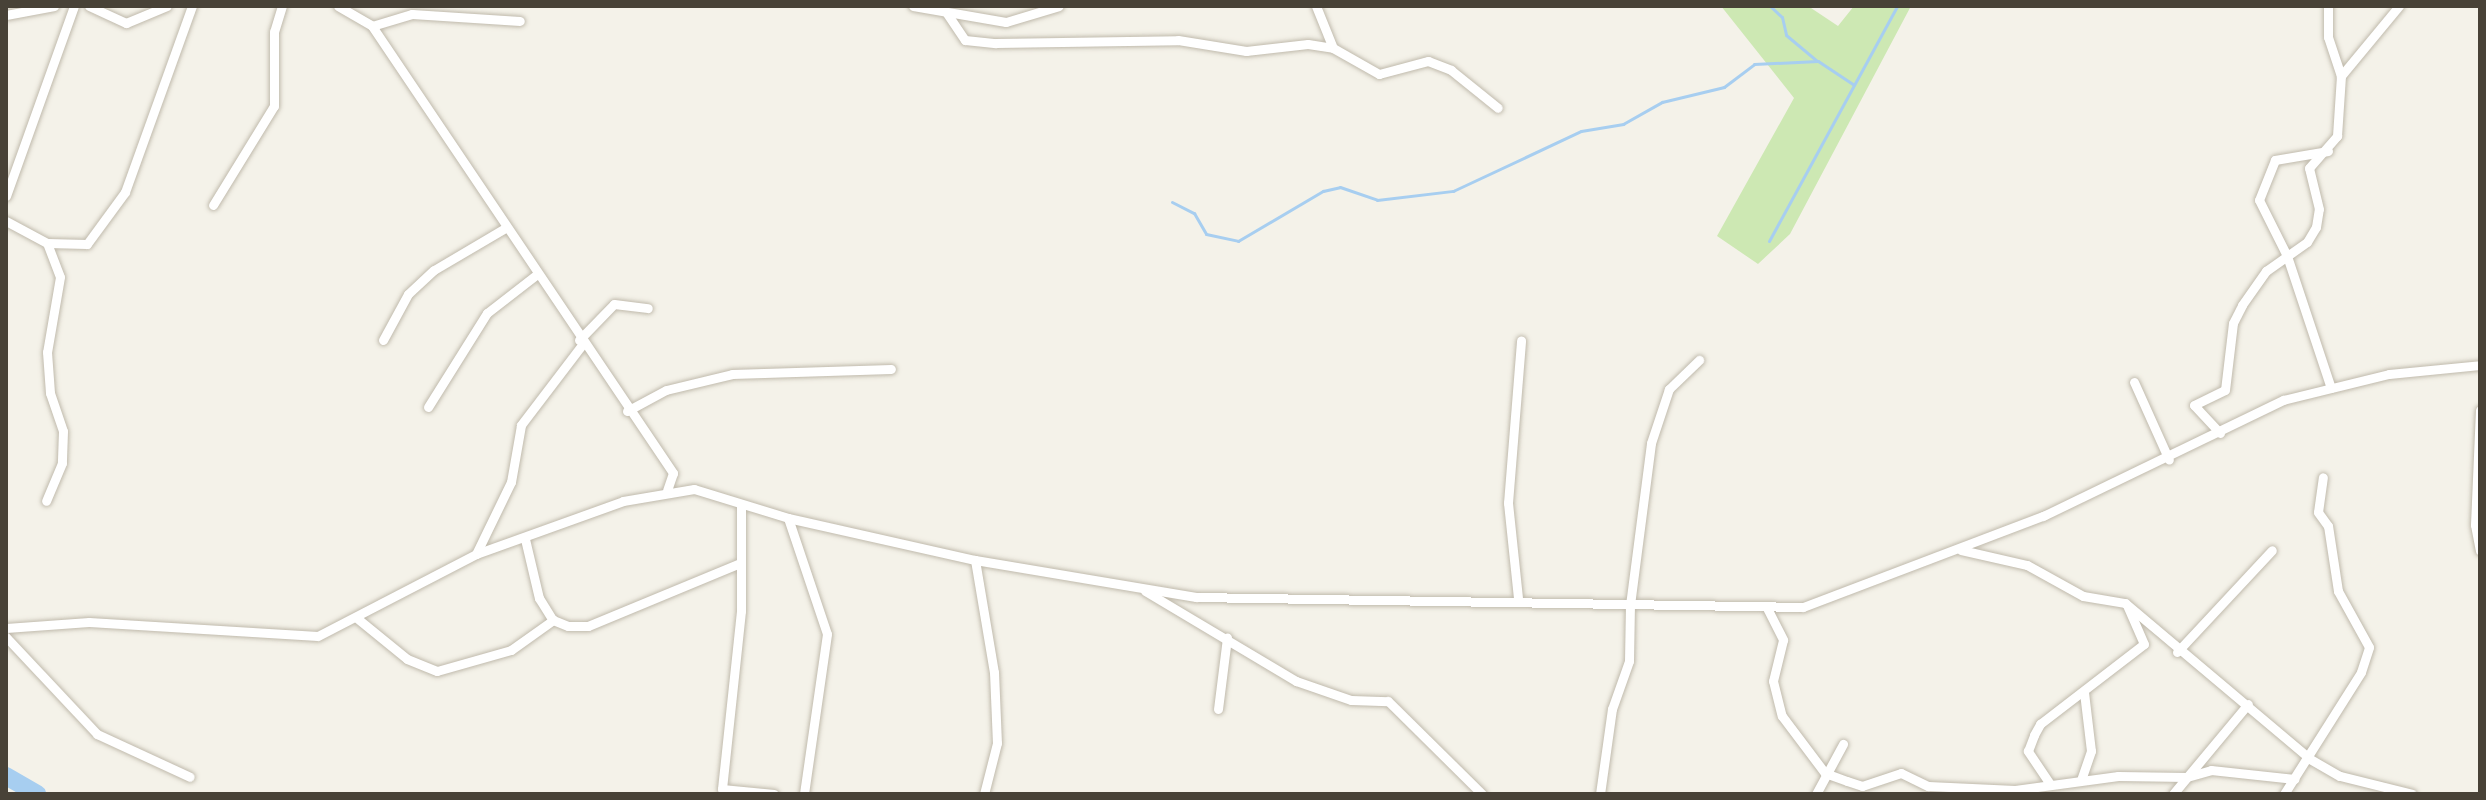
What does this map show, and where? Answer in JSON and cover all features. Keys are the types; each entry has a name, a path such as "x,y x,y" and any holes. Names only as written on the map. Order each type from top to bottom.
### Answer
{"street":[{"path":"6,15 54,6"},
{"path":"6,196 74,6"},
{"path":"89,6 126,23 167,6"},
{"path":"6,221 47,243 87,244 125,192 192,6"},
{"path":"213,205 274,106 274,32 282,6"},
{"path":"338,6 372,26 627,411 673,473 694,489 741,506 975,560 1196,597 1518,598 1630,605 1803,607 1981,542 2169,460 2283,400 2389,374 2480,365"},
{"path":"913,6 1006,22 1059,6"},
{"path":"1316,6 1333,48"},
{"path":"2220,433 2194,405 2225,390 2233,323 2266,271 2287,256 2316,227 2319,209 2309,168 2329,151 2337,136 2341,76 2328,37 2328,6"},
{"path":"2341,76 2399,6"},
{"path":"953,11 965,40 996,43 1178,40 1246,51 1308,44 1333,48 1379,74 1428,61 1451,70 1498,108"},
{"path":"372,26 412,14 520,21"},
{"path":"2329,151 2275,160 2267,168 2259,200 2287,256 2331,388"},
{"path":"383,340 408,294 434,270 505,228"},
{"path":"46,501 62,463 63,431 50,393 47,352 60,277 47,243"},
{"path":"428,407 487,313 536,275"},
{"path":"476,554 511,482 521,425 581,342 614,304 648,308"},
{"path":"1518,598 1508,503 1521,341"},
{"path":"1600,794 1612,709 1629,661 1630,605 1651,443 1669,389 1699,360"},
{"path":"627,411 666,390 732,374 891,369"},
{"path":"2134,382 2169,460"},
{"path":"2479,546 2480,410"},
{"path":"667,490 673,473"},
{"path":"2284,794 2310,759 2369,647 2338,591 2328,526 2318,512 2323,477"},
{"path":"6,628 89,622 318,636 358,619 476,554 667,490 694,489"},
{"path":"741,506 741,611 722,789 774,794"},
{"path":"788,518 827,634 804,794"},
{"path":"525,539 528,566 553,620"},
{"path":"1981,542 1996,558"},
{"path":"1961,550 2027,565 2083,596 2125,603 2177,652 2248,704 2310,759 2355,781 2412,794"},
{"path":"2177,652 2272,550"},
{"path":"975,560 994,672 997,743 984,794"},
{"path":"358,619 407,659 437,671 511,650 553,620 588,626 740,563"},
{"path":"1139,587 1296,681 1351,700 1388,701 1482,794"},
{"path":"2050,784 2028,751 2040,724 2144,644 2125,603"},
{"path":"1766,606 1783,640 1775,698 1825,773 1863,790 1901,773 1928,786 2015,790 2081,780 2187,777 2211,770 2295,779"},
{"path":"6,637 97,734 190,777"},
{"path":"1218,709 1227,638"},
{"path":"2081,780 2091,751 2084,692"},
{"path":"2173,794 2248,704"},
{"path":"1816,794 1843,744"}],"green space":[{"path":"1721,6 1808,6 1838,26 1854,6 1911,6 1790,234 1758,264 1717,236 1794,98"}],"waterway":[{"path":"1770,6 1782,17 1786,35 1817,61"},
{"path":"1769,241 1897,6"},
{"path":"1172,202 1194,213 1206,234 1238,241 1323,191 1340,187 1377,200 1453,191 1581,131 1623,124 1662,102 1724,87 1754,64 1818,61 1854,85"},
{"path":"6,776 37,794"}]}
